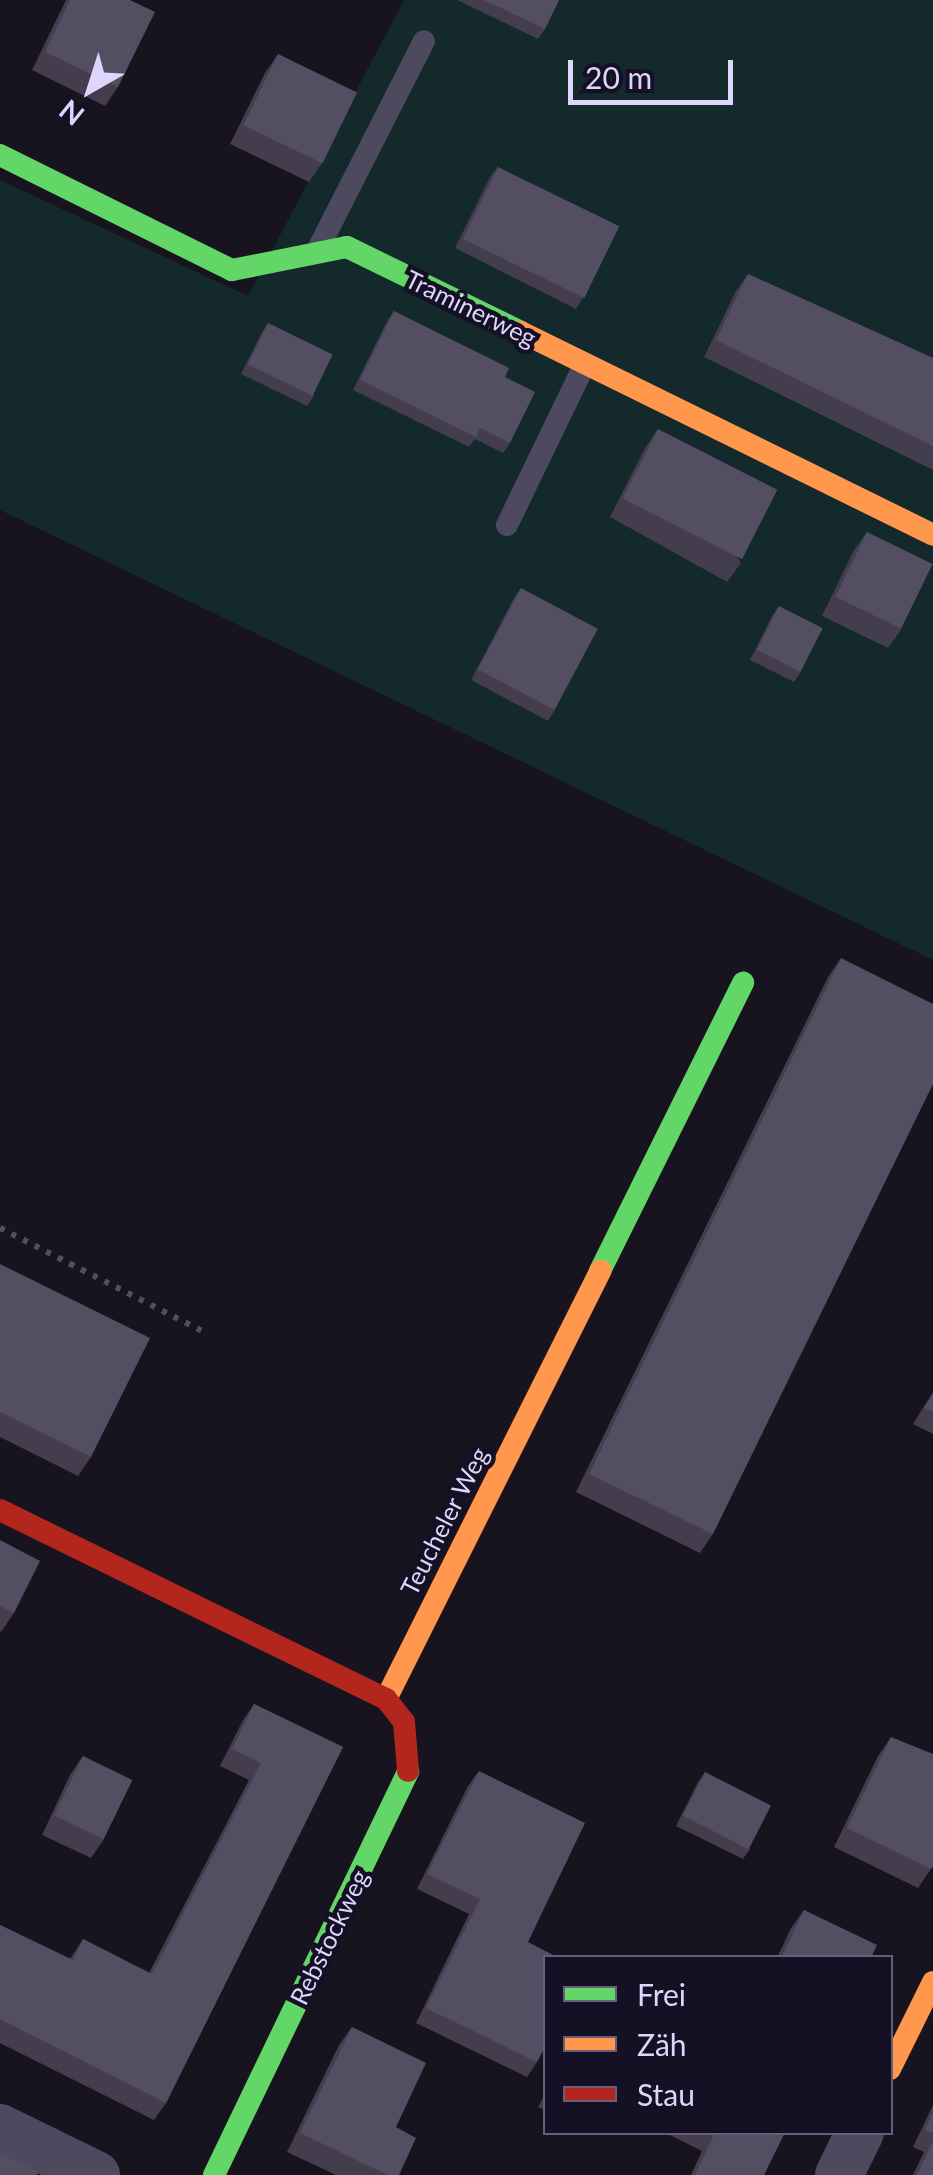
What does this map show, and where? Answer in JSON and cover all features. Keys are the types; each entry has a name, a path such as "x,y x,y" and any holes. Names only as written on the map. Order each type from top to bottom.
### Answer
{"street":[{"name":"Traminerweg","path":"0,155 232,270 347,247 933,536"},
{"name":"Teucheler Weg","path":"386,1699 743,983"},
{"path":"0,1510 386,1699"},
{"name":"Rebstockweg","path":"214,2175 408,1776 412,1748 386,1699"},
{"path":"893,2063 933,1982"},
{"path":"0,2128 96,2175"},
{"path":"839,2175 859,2135"}],"lane":[{"path":"318,250 424,41"},
{"path":"507,525 585,364"}],"path":[{"path":"0,1228 206,1334"}],"green space":[{"path":"404,0 933,0 933,960 0,510 0,180 248,296"}],"building":[{"path":"70,0 130,0 155,12 118,87 45,52"},
{"path":"484,0 559,0 545,29"},
{"path":"278,54 357,93 322,164 243,125"},
{"path":"498,167 619,226 584,298 463,239"},
{"path":"748,274 933,358 933,446 716,340"},
{"path":"394,311 509,368 505,377 535,392 510,443 480,428 476,437 360,380"},
{"path":"268,323 333,355 313,396 248,364"},
{"path":"658,429 777,490 742,559 623,498"},
{"path":"867,532 933,564 901,629 835,597"},
{"path":"521,588 598,629 555,710 478,669"},
{"path":"779,606 823,628 800,672 757,650"},
{"path":"841,958 933,1004 933,1084 713,1534 589,1474"},
{"path":"0,1264 150,1338 91,1457 0,1412"},
{"path":"933,1394 933,1412 924,1408"},
{"path":"0,1540 40,1561 14,1613 0,1606"},
{"path":"254,1704 343,1747 166,2103 0,2019 0,1925 73,1960 83,1939 152,1974 261,1763 232,1749"},
{"path":"891,1737 933,1754 931,1869 847,1828"},
{"path":"83,1756 132,1780 104,1839 54,1815"},
{"path":"479,1771 585,1823 528,1942 553,1955 543,1955 543,2051 537,2062 426,2008 480,1899 427,1874"},
{"path":"705,1772 771,1806 749,1849 683,1816"},
{"path":"804,1910 877,1945 872,1955 782,1955"},
{"path":"352,2027 426,2063 396,2127 416,2138 399,2175 388,2175 300,2133"},
{"path":"933,2112 933,2133 925,2130"},
{"path":"714,2135 784,2135 764,2175 695,2175"},
{"path":"933,2141 933,2175 917,2175"},
{"path":"0,2153 39,2172 0,2175"}],"traffic: fast":[{"path":"0,155 232,270 347,247 521,332"},
{"path":"600,1271 743,983"},
{"path":"214,2175 408,1771"}],"traffic: slow":[{"path":"521,332 933,535"},
{"path":"386,1699 600,1271"},
{"path":"893,2063 933,1982"}],"traffic: jam":[{"path":"0,1510 386,1699 404,1722 408,1771"}]}
